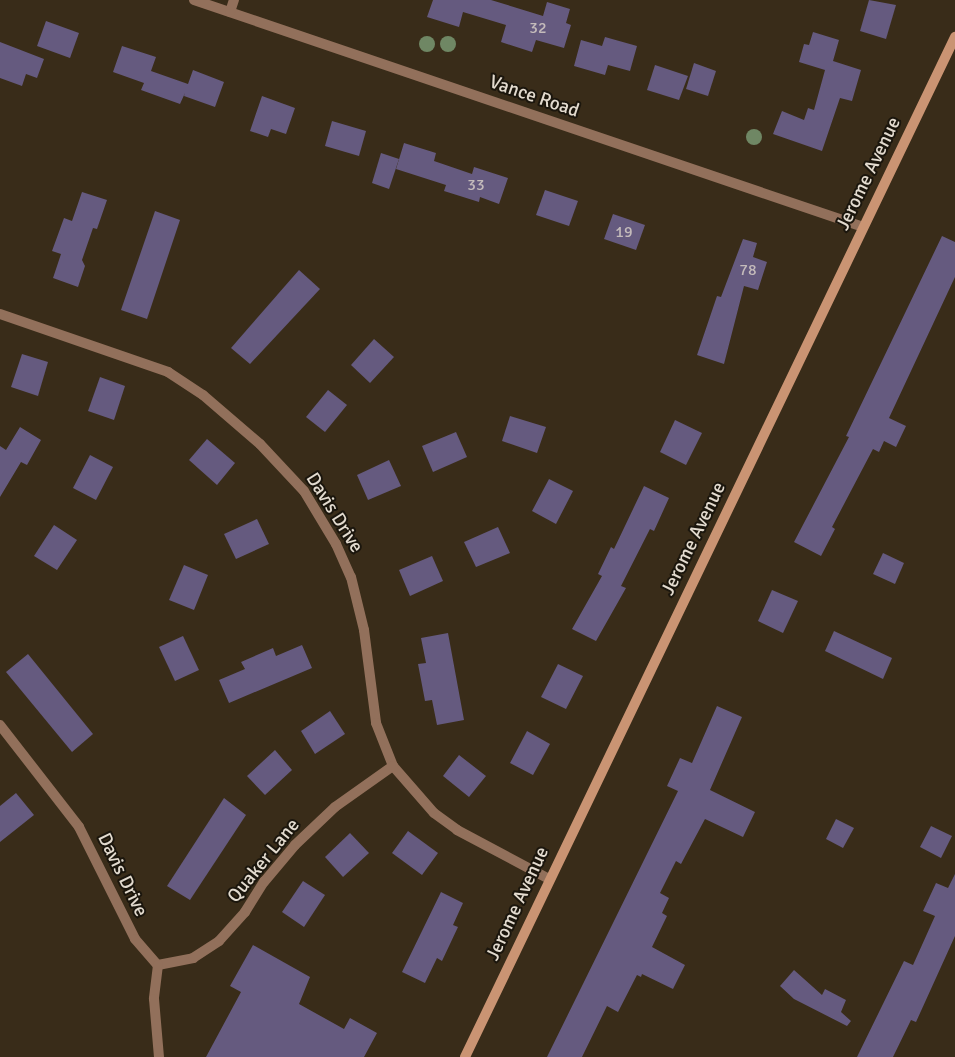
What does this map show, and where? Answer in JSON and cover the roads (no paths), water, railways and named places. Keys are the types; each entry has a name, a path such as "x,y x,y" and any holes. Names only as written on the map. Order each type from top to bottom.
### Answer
{"main road":[{"name":"Jerome Avenue","path":"465,1057 955,38"}],"street":[{"name":"Vance Road","path":"194,0 863,227"},
{"path":"230,12 234,0"},
{"name":"Davis Drive","path":"0,314 168,372 203,395 260,444 304,491 336,544 351,577 364,630 376,723 393,766 434,813 457,830 549,879"},
{"name":"Davis Drive","path":"0,725 79,827 134,939 158,965"},
{"name":"Quaker Lane","path":"158,965 193,958 219,941 245,912 264,882 295,845 335,807 393,766"},
{"path":"158,965 154,999 159,1057"}]}
